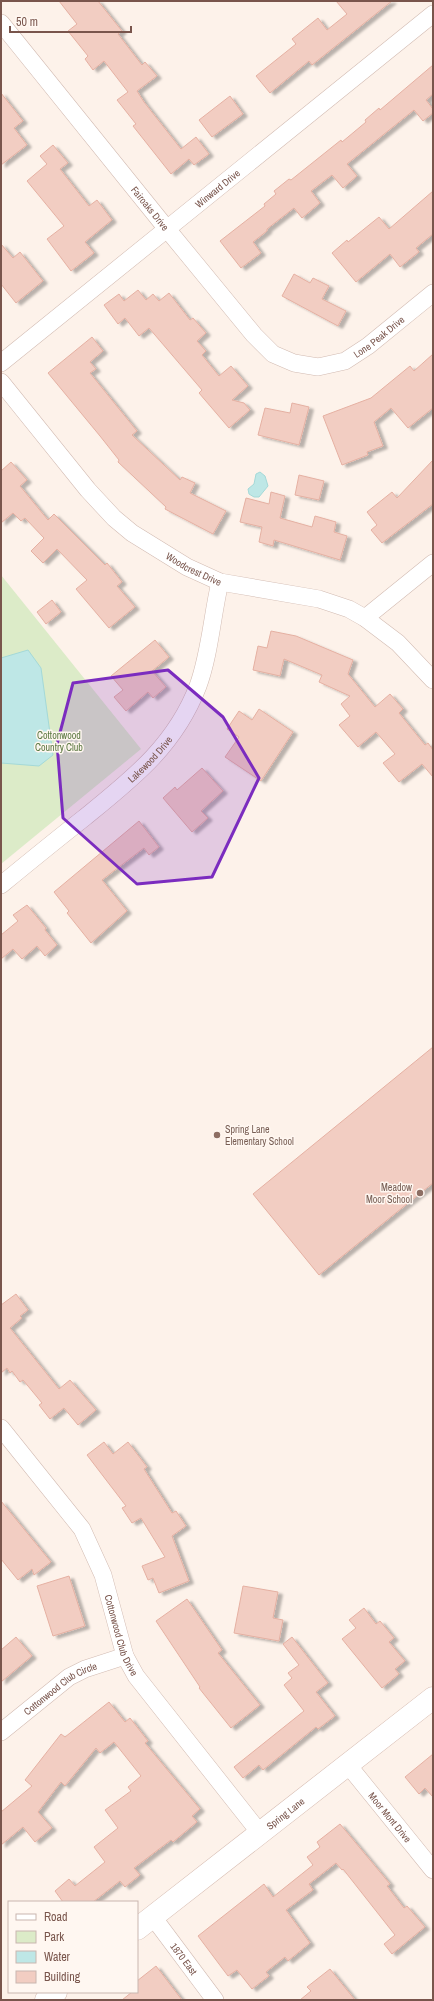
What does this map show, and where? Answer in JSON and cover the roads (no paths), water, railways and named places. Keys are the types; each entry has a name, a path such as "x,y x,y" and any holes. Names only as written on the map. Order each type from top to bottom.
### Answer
{"street":[{"name":"Winward Drive","path":"1,363 433,14"},
{"name":"Fairoaks Drive","path":"1,23 254,335 273,354 294,363 318,367"},
{"name":"Lone Peak Drive","path":"318,367 345,361 357,354 433,293"},
{"name":"Woodcrest Drive","path":"1,382 88,490 114,518 132,533 187,567 220,582 319,599 349,609 365,618 398,643 433,680"},
{"path":"365,618 433,563"},
{"name":"Lakewood Drive","path":"1,885 130,780 155,757 171,736 190,703 202,672 220,582"},
{"name":"Cottonwood Club Drive","path":"1,1428 82,1529 103,1575 125,1656 136,1676 156,1704 260,1833"},
{"name":"Cottonwood Club Circle","path":"1,1732 69,1677 92,1666 125,1656"},
{"name":"Spring Lane","path":"145,1923 433,1698"},
{"name":"Moor Mont Drive","path":"348,1764 433,1870"},
{"name":"1870 East","path":"145,1923 215,2000"},
{"path":"46,2000 55,1993"}],"water":[{"path":"260,472 265,476 268,486 259,497 254,497 249,494 248,489 254,484 256,474"},
{"path":"28,650 41,668 53,755 39,766 1,763 1,658"}],"place":[{"name":"Spring Lane Elementary School","path":"217,1135"},
{"name":"Meadow Moor School","path":"420,1193"}],"park label":[{"name":"Cottonwood Country Club","path":"59,740"}]}
